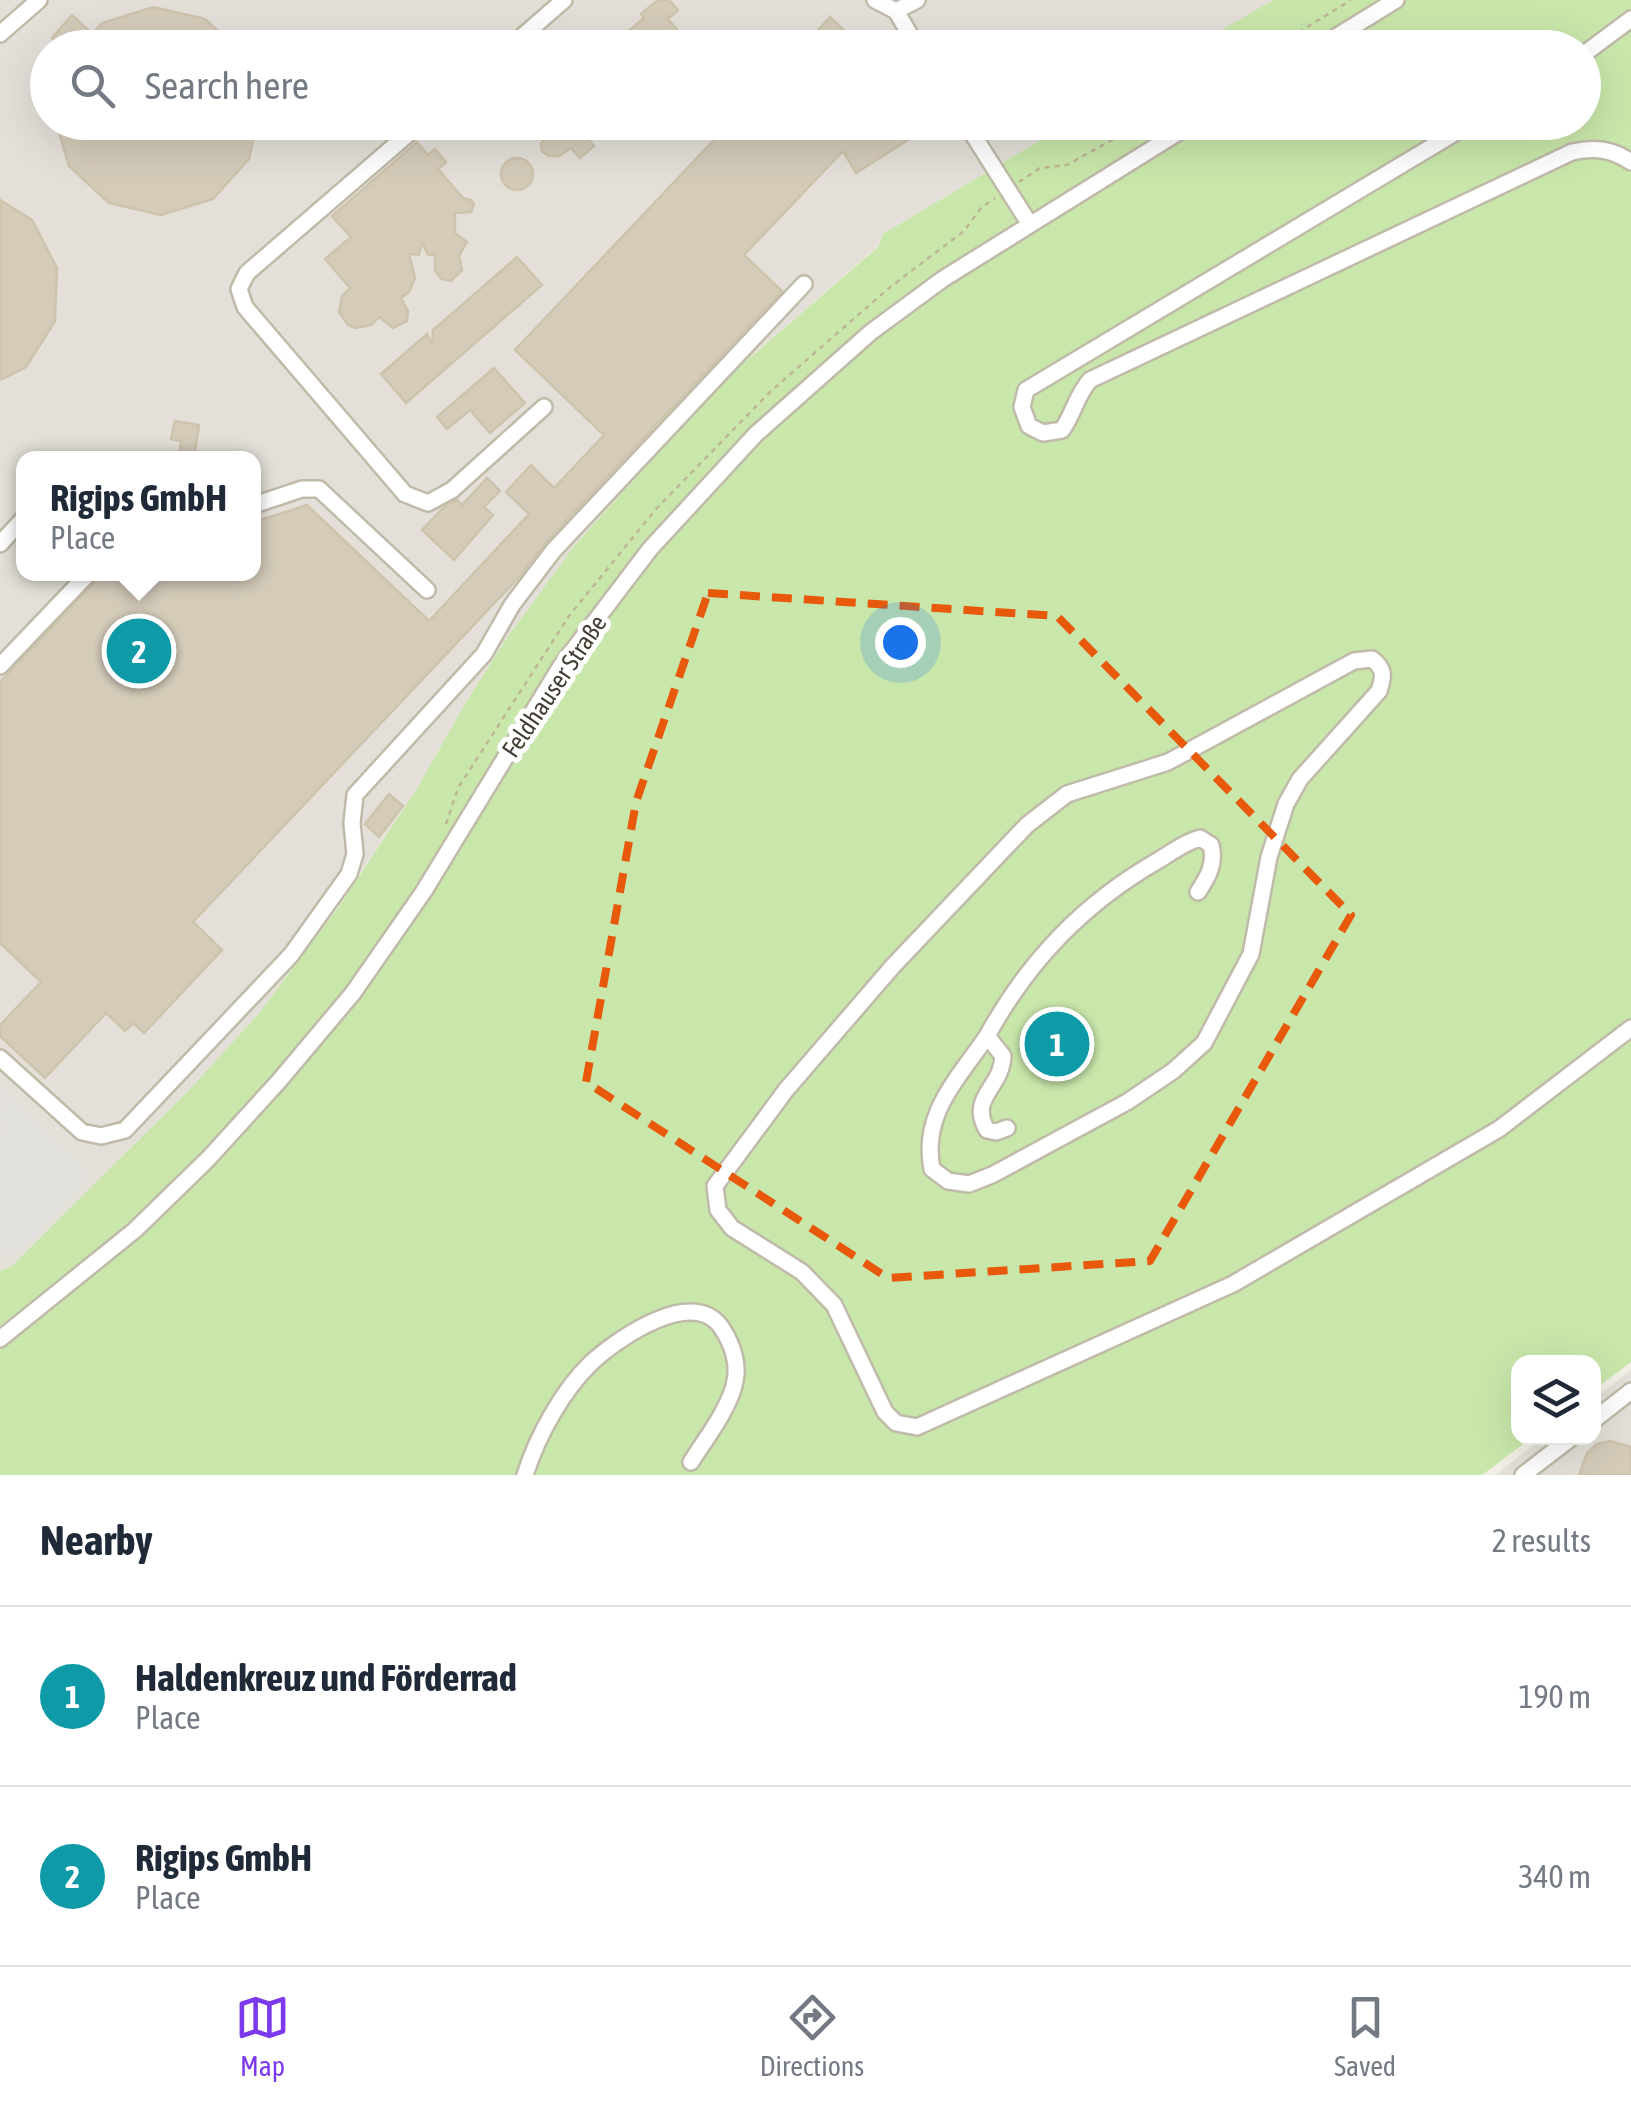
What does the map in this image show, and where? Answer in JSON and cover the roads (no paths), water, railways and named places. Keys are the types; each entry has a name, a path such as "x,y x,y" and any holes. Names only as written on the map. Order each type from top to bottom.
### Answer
{"street":[{"path":"0,34 39,0"},
{"path":"530,30 564,0"},
{"path":"875,0 896,11 907,30"},
{"path":"896,11 917,0"},
{"path":"1347,30 1396,0"},
{"path":"1601,41 1631,19"},
{"path":"401,140 247,274 239,289 245,307 404,494 428,502 452,490 544,407"},
{"path":"975,140 1028,224"},
{"name":"Feldhauser Straße","path":"0,1339 136,1230 279,1081 353,993 424,891 561,666 650,549 756,434 870,332 943,279 1165,140"},
{"path":"1443,140 1026,390 1022,407 1029,426 1043,433 1062,430 1071,416 1076,395 1090,380 1572,152 1592,148 1614,152 1631,162"},
{"path":"0,1058 82,1132 102,1136 124,1130 291,955 349,874 355,854 354,796 484,654 512,605 554,550 804,284"},
{"path":"261,503 302,489 319,489 427,590"},
{"path":"0,666 81,581"},
{"path":"1198,892 1213,858 1211,845 1200,838 1142,870 1063,929 998,1017 934,1115 927,1146 932,1169 948,1181 968,1184 1028,1157 1127,1102 1172,1072 1204,1043 1251,954 1269,857 1286,804 1300,778 1378,691 1384,676 1381,666 1372,659 1354,661 1168,762 1067,794 1027,825 894,966 786,1090 715,1186 718,1210 732,1228 802,1272 834,1305 885,1412 896,1422 916,1427 1233,1284 1498,1129 1631,1028"},
{"path":"987,1036 1003,1056 1002,1070 980,1104 980,1118 986,1130 1006,1128"},
{"path":"525,1475 546,1424 590,1364 635,1332 672,1313 699,1311 718,1322 730,1341 736,1382 690,1462"},
{"path":"1601,1415 1631,1391"},
{"path":"1523,1475 1562,1445"}],"place":[{"name":"Rigips GmbH","path":"139,651"},
{"name":"Haldenkreuz und Förderrad","path":"1057,1044"}]}
